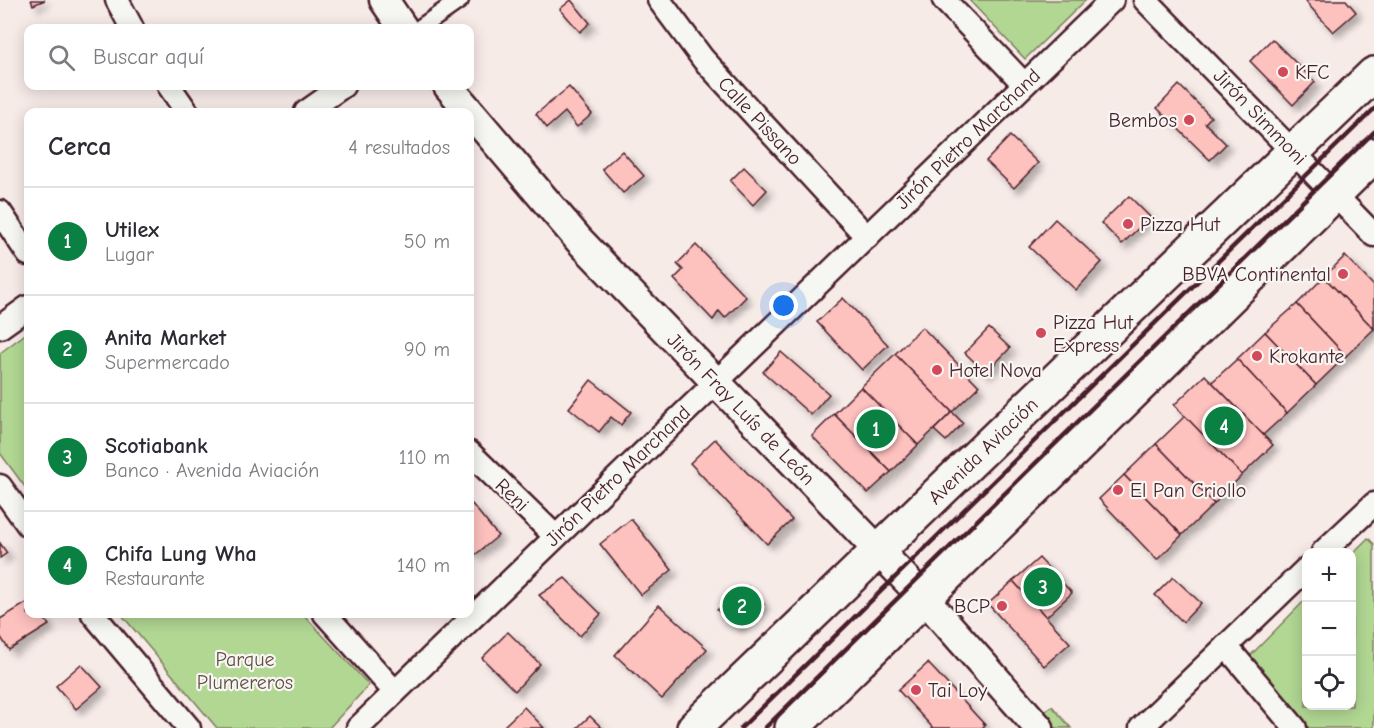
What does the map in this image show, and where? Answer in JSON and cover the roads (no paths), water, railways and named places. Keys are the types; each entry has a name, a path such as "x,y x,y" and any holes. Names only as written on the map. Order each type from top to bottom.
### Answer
{"main road":[{"name":"Avenida Aviación","path":"694,728 1374,74"},
{"path":"792,728 1374,155"}],"street":[{"path":"117,0 130,24"},
{"path":"384,0 400,24"},
{"path":"426,24 460,0"},
{"name":"Calle Pissano","path":"659,0 703,59 867,237"},
{"path":"944,0 1024,84"},
{"name":"Jirón Pietro Marchand","path":"474,615 1112,0"},
{"name":"Jirón Simmoni","path":"1145,0 1374,235"},
{"path":"172,90 184,108"},
{"path":"312,108 337,90"},
{"name":"Jirón Fray Luís de León","path":"451,90 467,108"},
{"name":"Jirón Fray Luís de León","path":"474,117 579,240 925,599 1039,728"},
{"path":"0,212 24,248"},
{"path":"0,327 24,309"},
{"name":"Reni","path":"474,457 555,536"},
{"path":"0,486 24,519"},
{"path":"1328,548 1369,518"},
{"path":"1141,728 1302,572"},
{"path":"96,618 189,728"},
{"path":"329,618 395,692"},
{"name":"Jirón Pietro Marchand","path":"358,728 471,618"},
{"path":"1226,646 1295,728"}],"railway":[{"path":"741,728 1374,109"},
{"path":"765,728 1374,132"}],"place":[{"name":"KFC","path":"1283,72"},
{"name":"Bembos","path":"1189,120"},
{"name":"Pizza Hut","path":"1128,224"},
{"name":"BBVA Continental","path":"1343,274"},
{"name":"Pizza Hut Express","path":"1041,333"},
{"name":"Krokante","path":"1257,356"},
{"name":"Hotel Nova","path":"937,370"},
{"name":"Chifa Lung Wha","path":"1224,426"},
{"name":"Utilex","path":"876,429"},
{"name":"El Pan Criollo","path":"1118,490"},
{"name":"Scotiabank","path":"1043,587"},
{"name":"Anita Market","path":"742,606"},
{"name":"BCP","path":"1002,606"},
{"name":"Tai Loy","path":"916,690"}],"park label":[{"name":"Parque Plumereros","path":"245,670"}]}
